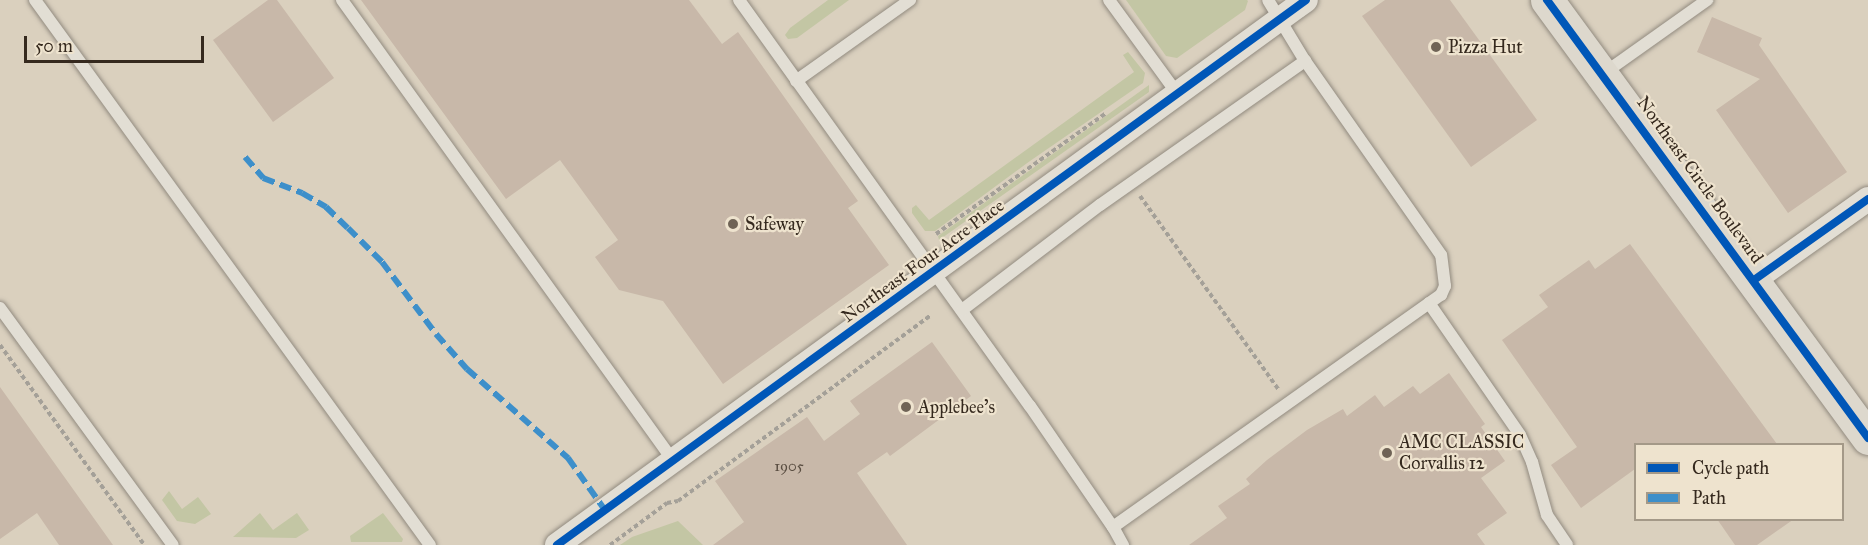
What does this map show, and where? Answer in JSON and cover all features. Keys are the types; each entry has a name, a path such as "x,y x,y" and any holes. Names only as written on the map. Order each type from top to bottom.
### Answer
{"main road":[{"name":"Northeast Circle Boulevard","path":"1554,2 1603,74 1868,438"}],"street":[{"name":"Northeast Four Acre Place","path":"557,545 672,459 934,273 1176,92 1274,9 1306,0"},
{"path":"1754,280 1868,199"}],"lane":[{"path":"35,0 430,545"},
{"path":"342,0 672,459"},
{"path":"739,0 962,310 1113,527 1123,545"},
{"path":"796,81 910,0"},
{"path":"1109,0 1176,92"},
{"path":"1603,74 1707,0"},
{"path":"1113,527 1441,295 1445,286 1441,255 1305,61 1274,9"},
{"path":"962,310 1131,183 1305,61"},
{"path":"1428,303 1520,435 1532,462 1547,515 1567,545"},
{"path":"0,308 173,545"}],"path":[{"path":"936,234 1107,112"},
{"path":"1131,183 1279,390"},
{"path":"610,545 667,503 678,501 930,316"},
{"path":"0,345 144,545"}],"green space":[{"path":"828,0 849,0 797,38 788,39 785,35 790,28"},
{"path":"1126,0 1248,1 1245,10 1177,58 1166,56"},
{"path":"1128,52 1145,73 1143,83 1030,161 935,231 925,231 912,213 912,208 916,205 929,220 1134,72 1123,55"},
{"path":"1149,85 1149,92 939,240 938,236"},
{"path":"169,491 182,509 198,497 211,514 195,524 177,521 162,500"},
{"path":"260,513 273,530 297,513 309,530 296,538 233,537"},
{"path":"383,513 403,539 402,542 351,542 350,536"},
{"path":"678,521 703,545 620,545 632,537"}],"building":[{"path":"268,0 277,0 334,78 273,122 213,40"},
{"name":"Safeway","path":"361,0 689,0 722,44 738,32 858,201 848,208 889,265 723,384 663,301 619,290 595,257 618,240 560,160 506,199"},
{"path":"1385,0 1450,0 1537,120 1471,167 1362,16"},
{"path":"1712,17 1762,38 1759,45 1847,172 1788,213 1716,110 1760,79 1697,52"},
{"path":"1630,244 1776,443 1634,443 1634,470 1581,508 1551,465 1577,447 1502,340 1548,307 1539,295 1589,260 1595,269"},
{"path":"932,342 971,396 890,456 887,452 857,473 907,545 713,545 744,522 715,481 807,417 824,441 860,414 850,401"},
{"name":"AMC CLASSIC Corvallis 12","path":"1449,373 1485,424 1481,427 1505,461 1481,478 1507,513 1477,534 1485,545 1189,545 1227,518 1218,506 1250,484 1246,479 1307,430 1343,409 1347,416 1375,395 1384,407 1413,386 1420,394"},
{"path":"0,387 113,545 59,545 37,513 0,539"},
{"path":"1718,521 1791,521 1757,545 1735,545"}],"marked path":[{"path":"245,157 263,178 302,193 326,207 348,228 382,262 436,334 467,369 568,458 605,510"}],"cycle path":[{"path":"557,545 1306,0"},
{"path":"1547,0 1868,438"},
{"path":"1754,280 1868,199"}],"place":[{"name":"Pizza Hut","path":"1436,47"},
{"name":"Safeway","path":"733,224"},
{"name":"Applebee's","path":"906,407"},
{"name":"AMC CLASSIC Corvallis 12","path":"1387,453"}]}
